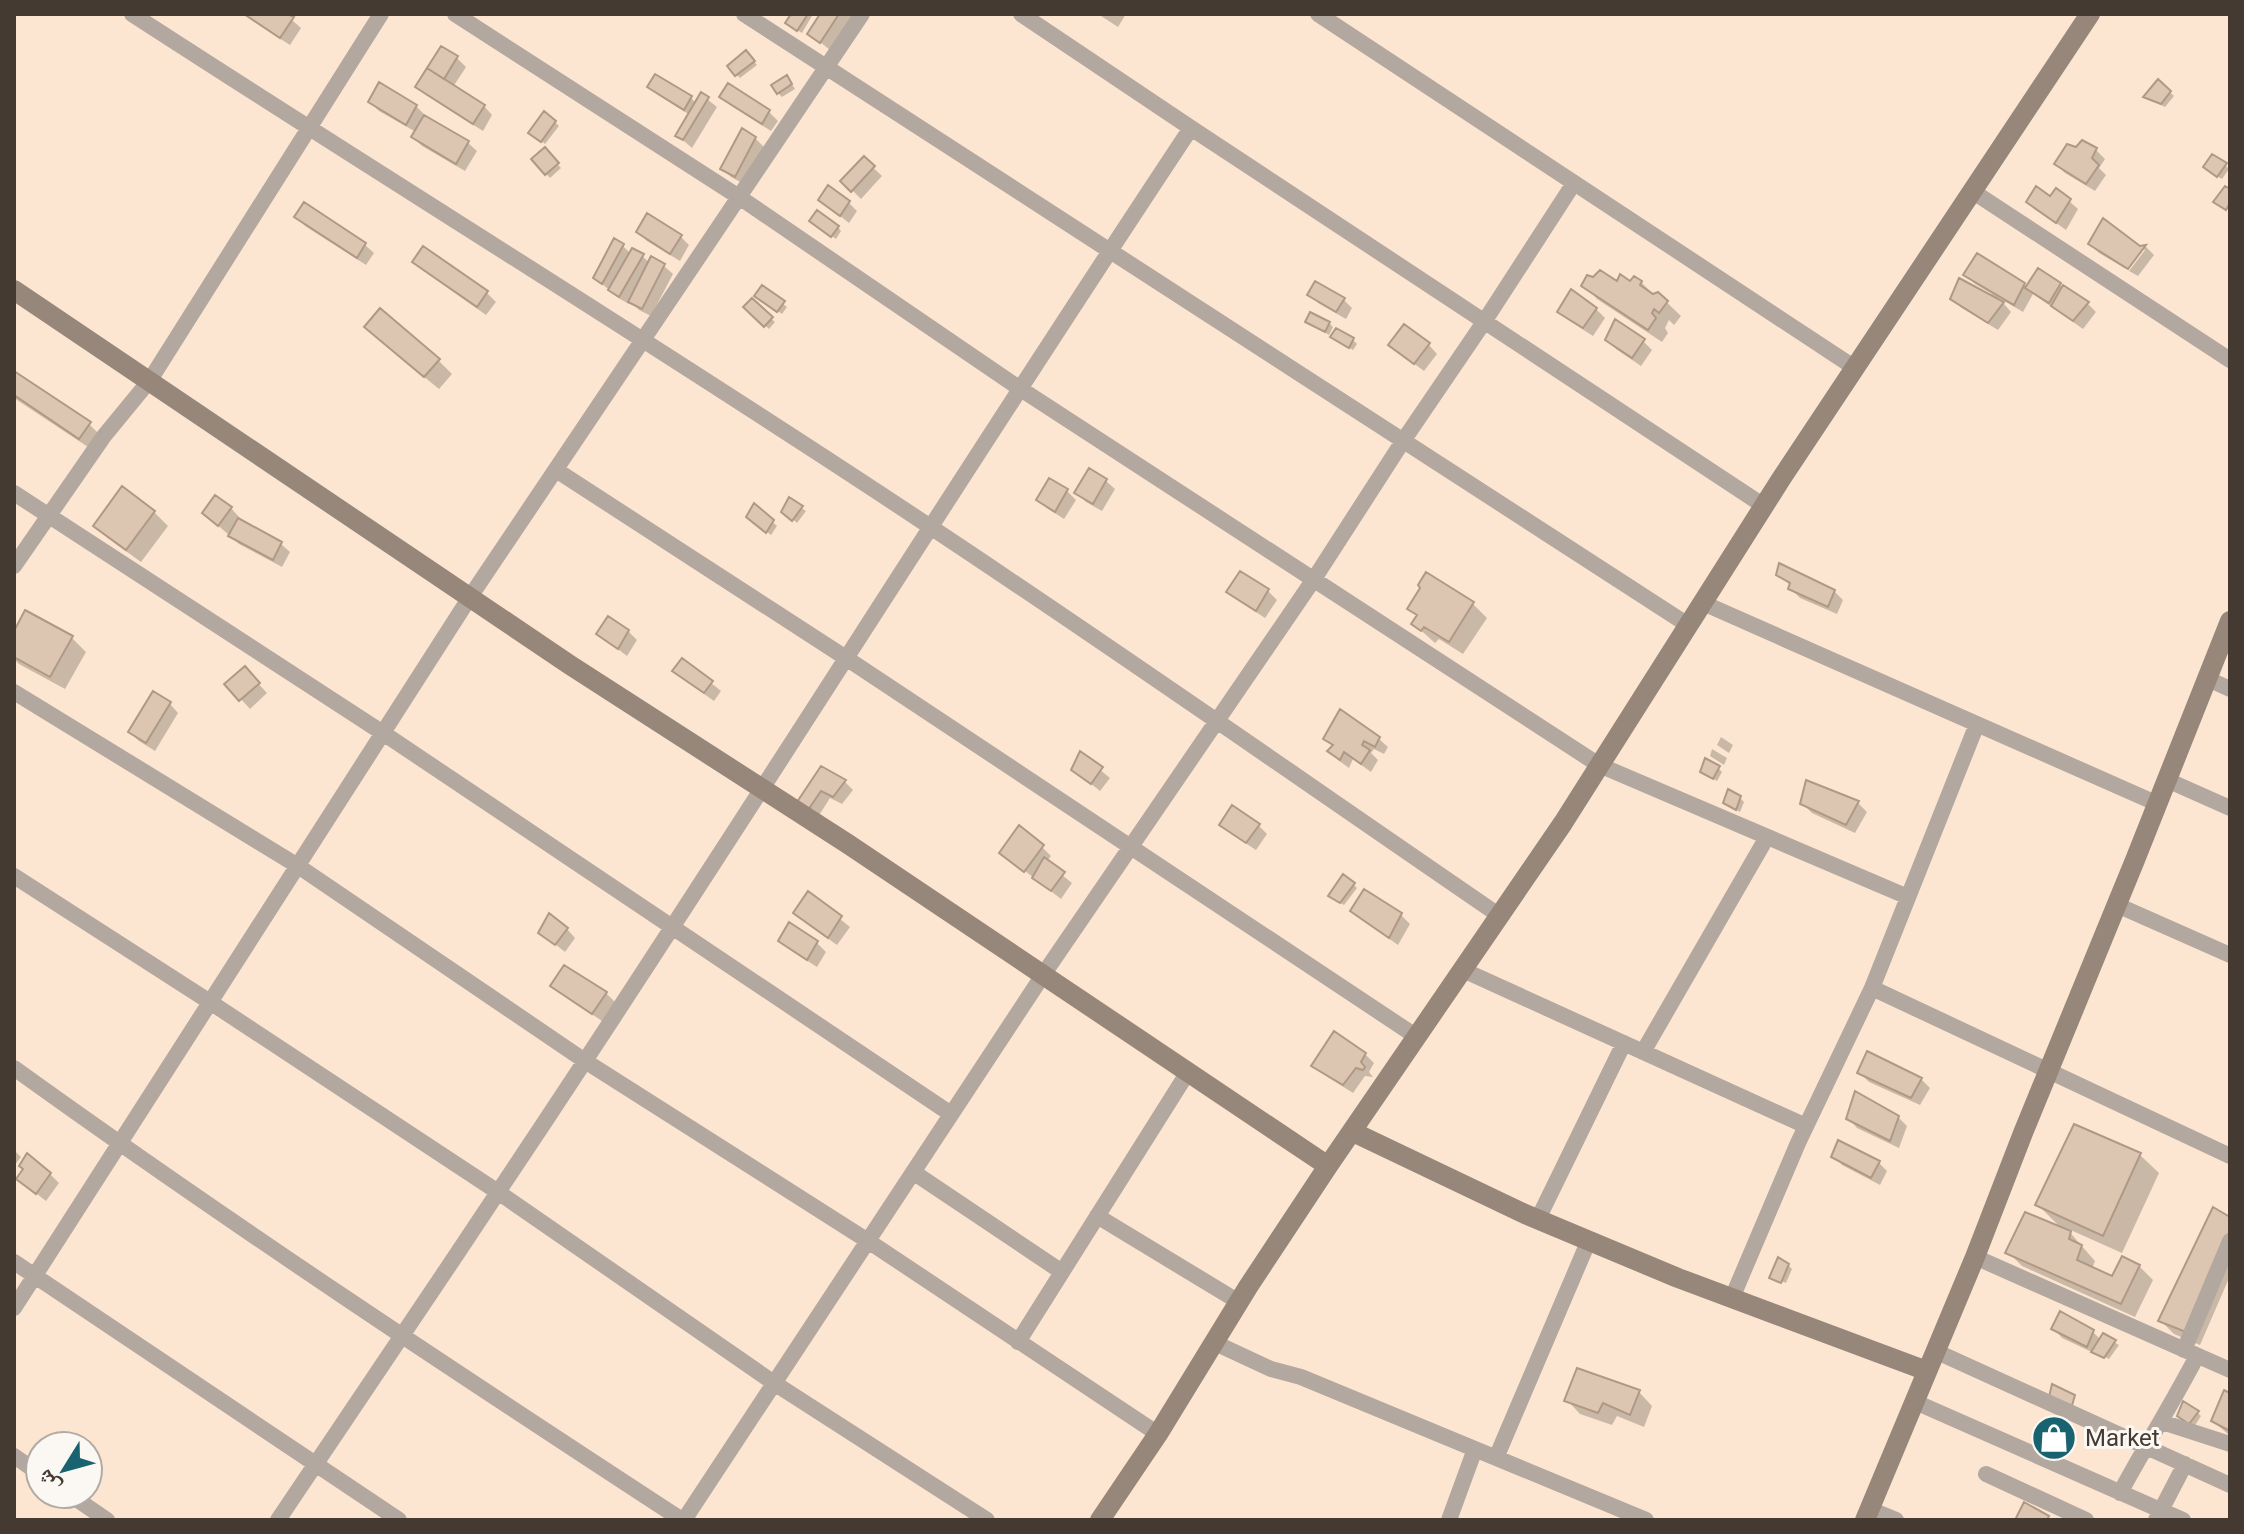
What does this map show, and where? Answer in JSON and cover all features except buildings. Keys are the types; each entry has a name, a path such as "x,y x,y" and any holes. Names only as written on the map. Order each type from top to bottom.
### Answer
{"street":[{"path":"132,14 930,527 1500,916"},
{"path":"14,566 104,436 150,380 381,14"},
{"path":"455,14 739,197 1019,388 1599,765 1908,897"},
{"path":"744,14 1688,625"},
{"path":"14,1308 470,597 862,14"},
{"path":"1021,14 1764,506"},
{"path":"1318,14 1855,368"},
{"path":"1100,1520 1328,1166 1500,916 1764,506 2090,14"},
{"path":"278,1520 585,1061 1019,388 1191,128"},
{"path":"14,1068 119,1144 401,1337 683,1520 1129,846 1314,579 1574,183"},
{"path":"1972,191 2230,360"},
{"path":"14,290 570,665 1328,1166"},
{"path":"556,470 846,658 1417,1037"},
{"path":"14,493 383,733 951,1114"},
{"path":"1703,603 2158,804"},
{"path":"1896,1520 1867,1514 1975,1257 2208,679 2226,644 2230,621"},
{"path":"2208,679 2230,689"},
{"path":"14,692 298,866 585,1061 868,1241 1158,1434"},
{"path":"1732,1298 1806,1126 1872,988 1977,724"},
{"path":"2167,780 2230,808"},
{"path":"1643,1052 1767,837"},
{"path":"14,876 498,1192 774,1383 987,1520"},
{"path":"2117,905 2230,955"},
{"path":"1463,970 1806,1126"},
{"path":"1872,988 2230,1156"},
{"path":"1538,1219 1624,1043"},
{"path":"1018,1342 1188,1072"},
{"path":"1353,1132 1538,1219 1732,1298 1927,1371"},
{"path":"913,1172 1062,1272"},
{"path":"1097,1216 1239,1302"},
{"path":"1496,1458 1589,1240"},
{"path":"2120,1493 2162,1422 2191,1353 2230,1241"},
{"path":"1975,1257 2230,1370"},
{"path":"14,1262 399,1520"},
{"path":"1215,1343 1271,1369 1301,1377 1646,1520"},
{"path":"1935,1351 2230,1485"},
{"path":"1913,1401 2120,1493 2158,1515 2183,1520"},
{"path":"2162,1422 2230,1444"},
{"path":"1449,1520 1475,1449"},
{"path":"2158,1515 2185,1464"},
{"path":"1986,1474 2086,1520"}],"place":[{"name":"Market","path":"2054,1438"}]}
